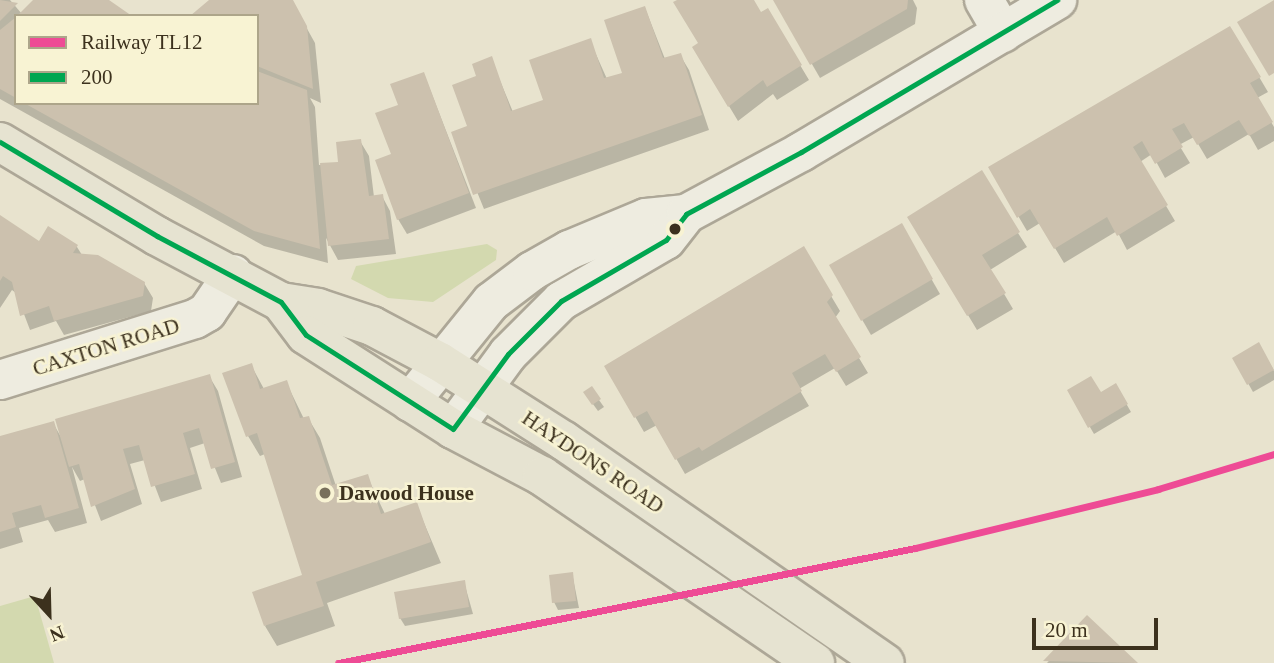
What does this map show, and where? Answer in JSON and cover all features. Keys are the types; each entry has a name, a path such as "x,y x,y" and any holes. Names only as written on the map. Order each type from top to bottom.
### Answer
{"main road":[{"name":"HAYDONS ROAD","path":"0,142 157,236 233,274 281,302 318,308 372,326 440,362 564,440 885,663"},
{"name":"HAYDONS ROAD","path":"281,302 306,335 453,429 541,476 816,663"}],"street":[{"path":"984,0 1003,33"},
{"path":"411,402 440,362 491,302 532,271 569,250 646,218 686,214 801,152 1057,0"},
{"path":"453,429 508,354 561,301 666,240 686,214"},
{"name":"CAXTON ROAD","path":"0,380 195,319 206,312 233,274"}],"green space":[{"path":"487,244 497,250 496,260 433,302 388,298 351,279 356,266"},
{"path":"35,596 54,663 0,663 0,606"}],"building":[{"path":"0,0 18,3 0,21"},
{"path":"33,0 109,0 129,14 19,14"},
{"path":"209,0 293,0 307,26 313,89 259,67 259,14 192,14"},
{"path":"754,0 761,12 768,8 802,65 767,87 763,80 728,107 692,47 698,43 673,2"},
{"path":"773,0 908,0 907,9 810,65"},
{"path":"1274,0 1274,73 1269,76 1237,22"},
{"path":"645,6 663,58 681,53 702,115 473,195 451,132 467,126 452,85 476,76 472,64 492,56 511,111 543,100 529,60 591,38 604,78 622,73 604,20"},
{"path":"14,19 14,97 0,89 0,30"},
{"path":"1230,26 1261,77 1250,83 1273,122 1249,136 1239,120 1197,145 1184,123 1172,129 1183,147 1155,164 1142,141 1133,147 1168,205 1117,236 1107,217 1054,249 1030,209 1017,218 988,167"},
{"path":"259,72 307,90 320,249 254,231 28,105 259,105"},
{"path":"424,72 469,193 397,220 375,160 391,154 375,113 398,105 390,84"},
{"path":"361,139 369,196 383,194 389,239 328,246 320,163 338,162 336,142"},
{"path":"982,170 1020,232 982,255 1006,293 967,316 907,217"},
{"path":"0,215 39,241 48,226 78,245 73,253 98,255 145,282 143,296 54,321 49,306 20,316 12,282 3,276 0,281"},
{"path":"902,223 933,279 861,321 829,265"},
{"path":"804,246 833,295 827,302 861,357 836,372 825,354 792,373 802,391 702,451 699,447 675,460 647,411 634,418 604,366"},
{"path":"1259,342 1274,370 1247,385 1232,358"},
{"name":"Dawood House","path":"252,363 260,389 287,380 300,418 309,416 332,485 368,474 381,514 417,502 431,542 316,582 324,606 264,626 252,592 302,575 257,433 246,437 222,373"},
{"path":"210,374 235,462 211,469 199,428 183,433 195,474 151,487 139,445 123,449 135,489 91,507 79,464 69,467 55,419"},
{"path":"1091,376 1101,392 1116,383 1128,404 1088,428 1067,390"},
{"path":"592,386 601,399 592,405 583,392"},
{"path":"54,421 79,508 45,518 41,505 12,513 16,527 0,532 0,436"},
{"path":"573,572 576,601 552,603 549,575"},
{"path":"465,580 469,607 399,619 394,592"},
{"path":"1087,615 1138,663 1043,661"}],"rail line":[{"name":"TL12","path":"338,663 915,548 1158,489 1274,454"}],"transit line":[{"name":"200","path":"0,142 157,236 281,302 306,335 453,429 508,354 561,301 666,240 686,214 801,152 1057,0"}],"place":[{"name":"Dawood House","path":"325,493"}]}
